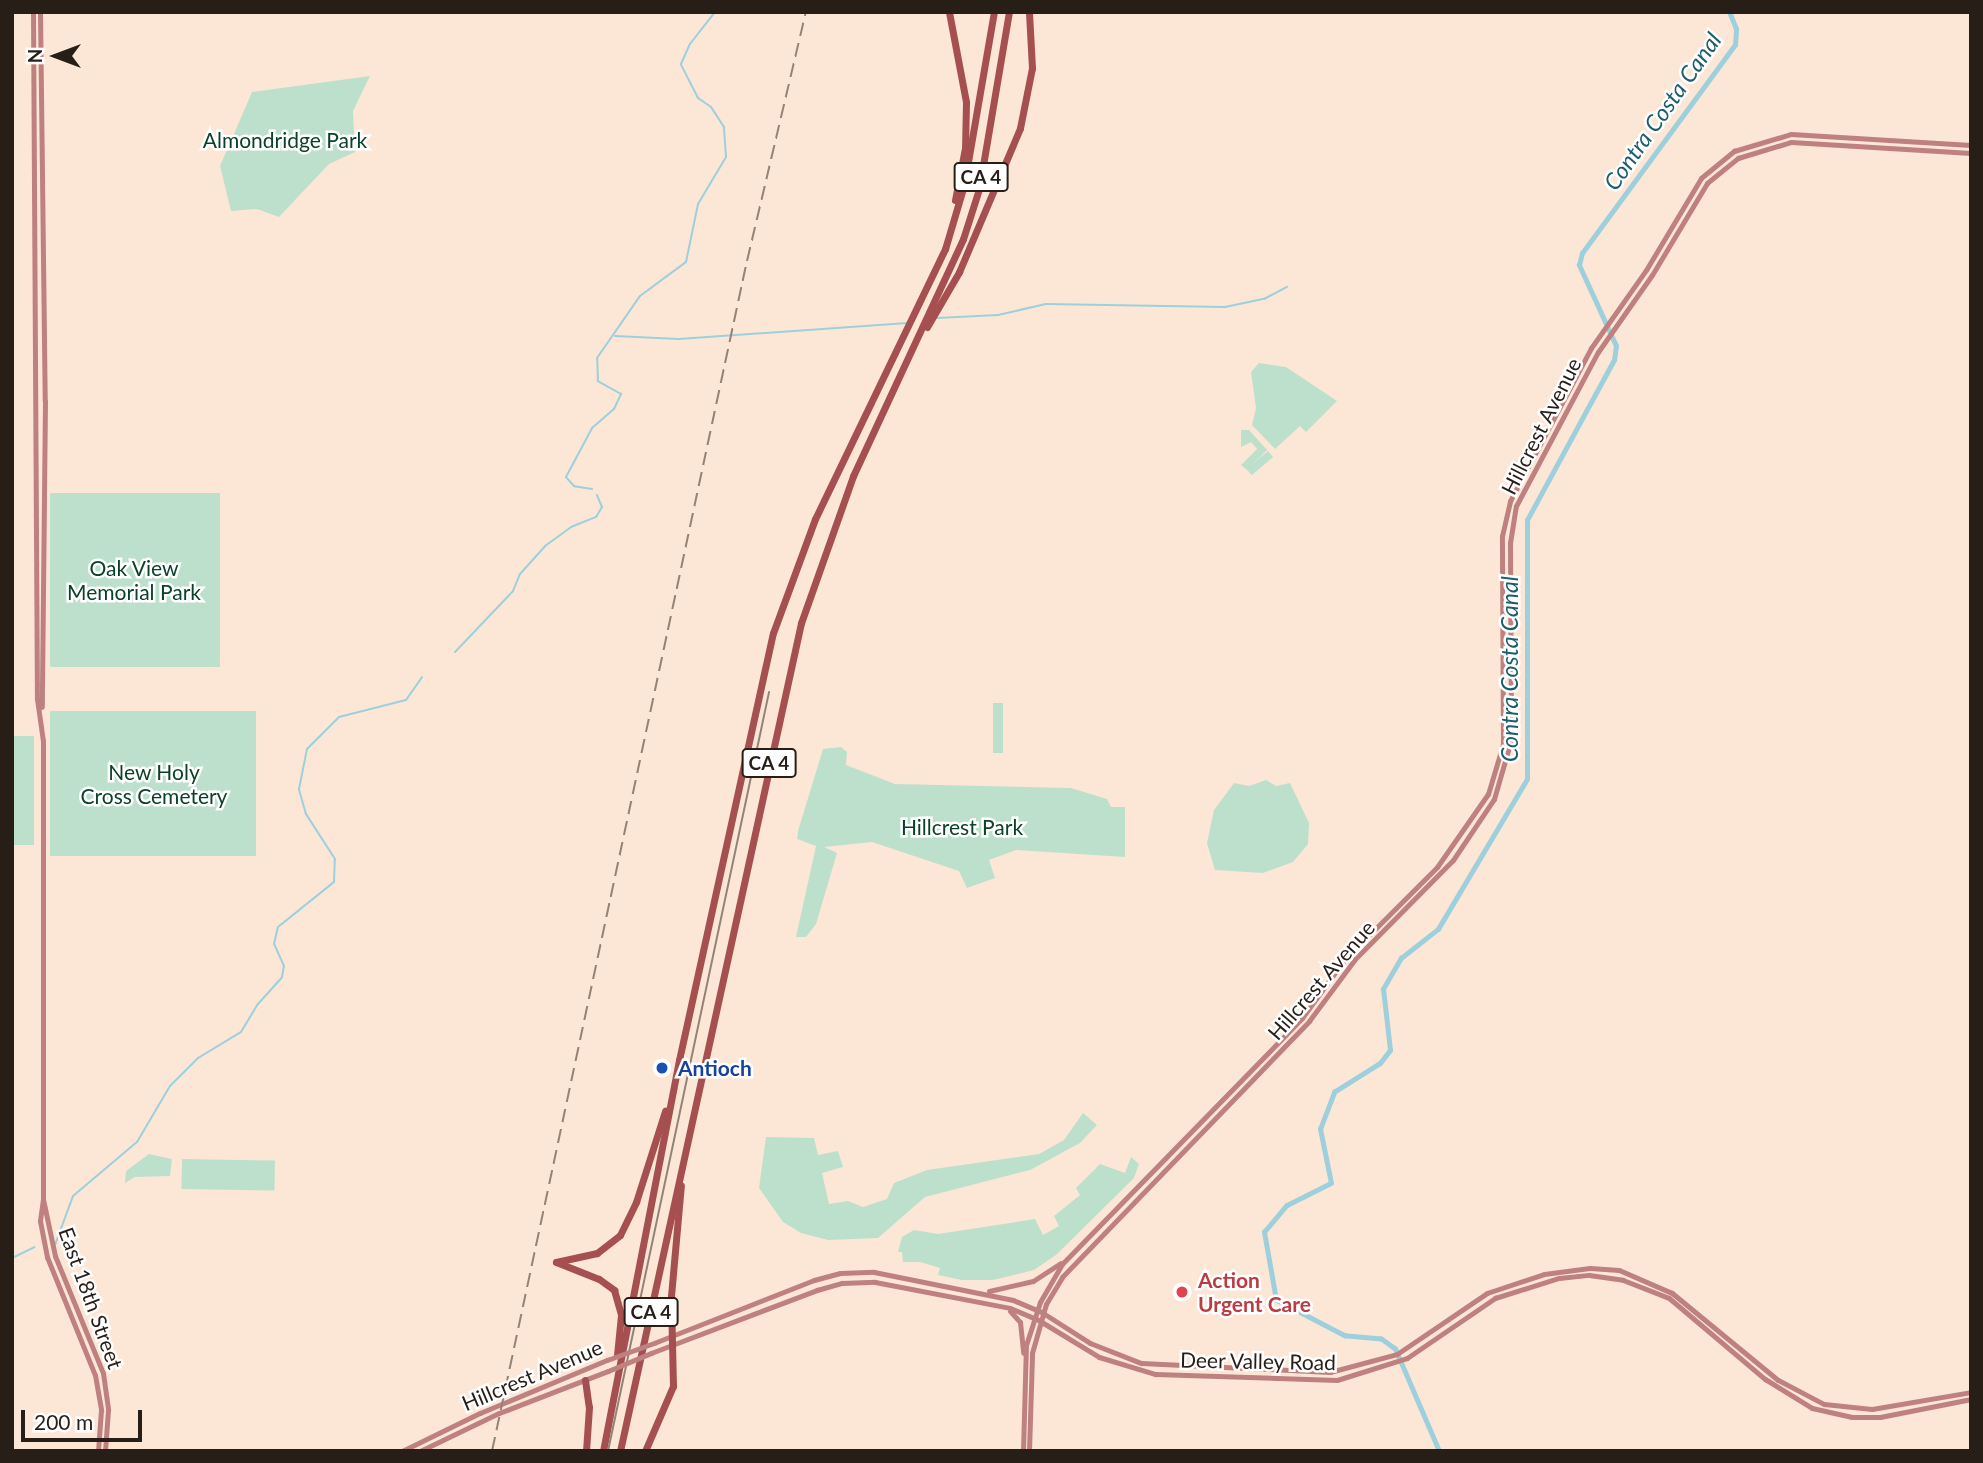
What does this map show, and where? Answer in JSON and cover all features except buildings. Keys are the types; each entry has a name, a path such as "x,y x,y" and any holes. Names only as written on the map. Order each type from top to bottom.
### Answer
{"highway":[{"path":"937,269 961,174 967,120 962,62 949,12"},
{"name":"CA 4","path":"603,1451 674,1084 759,689 781,608 816,519 937,269 964,186 994,12"},
{"name":"CA 4","path":"620,1451 801,623 838,511 948,278 979,189 1009,12"},
{"path":"922,332 934,318 959,272 1020,128 1032,68 1029,12"},
{"path":"610,1412 621,1323 618,1299 604,1282 556,1262 597,1253 628,1223 674,1084"},
{"path":"645,1451 673,1386 674,1334 671,1296 682,1210 681,1173"},
{"path":"585,1380 589,1407 586,1451"}],"main road":[{"name":"East 18th Street","path":"33,12 41,710 43,1199 40,1220 47,1257 95,1375 101,1410 98,1451"},
{"name":"East 18th Street","path":"40,12 45,401 41,710"},
{"name":"Hillcrest Avenue","path":"420,1451 499,1413 651,1353 842,1283 884,1283 1003,1306 1037,1319 1067,1258 1307,1012 1356,947 1437,867 1494,780 1504,727 1505,516 1516,486 1601,332 1701,178 1734,151 1771,137 1805,133 1971,145"},
{"name":"Hillcrest Avenue","path":"1040,1311 1077,1259 1315,1013 1355,959 1437,879 1494,799 1511,740 1513,519 1530,476 1603,344 1652,275 1700,192 1738,158 1773,144 1804,141 1971,153"},
{"path":"1260,1072 1273,1047"},
{"name":"East 18th Street","path":"43,1199 55,1256 103,1373 108,1409 105,1451"},
{"path":"983,1291 1033,1281 1067,1258"},
{"name":"Deer Valley Road","path":"1040,1311 1109,1352 1156,1366 1330,1372 1391,1357 1404,1351 1487,1293 1544,1273 1590,1268 1619,1270 1672,1293 1778,1380 1824,1404 1872,1409 1971,1392"},
{"name":"Hillcrest Avenue","path":"402,1451 480,1413 607,1360 840,1273 883,1273 983,1291 1040,1311"},
{"name":"Deer Valley Road","path":"1037,1319 1099,1357 1155,1374 1316,1381 1359,1376 1395,1364 1495,1298 1559,1278 1589,1275 1623,1280 1669,1298 1765,1379 1812,1408 1852,1417 1880,1417 1971,1399"},
{"path":"1003,1306 1020,1322 1026,1451"},
{"path":"1024,1363 1037,1319"},
{"path":"1026,1451 1030,1369 1037,1319"}],"green space":[{"name":"Almondridge Park","path":"370,76 353,111 355,152 329,164 279,217 257,209 231,211 220,166 252,92"},
{"path":"1259,363 1286,367 1337,401 1306,432 1300,426 1275,449 1252,425 1256,408 1251,372"},
{"path":"1241,430 1249,430 1267,450 1247,470 1241,465 1257,449 1251,442 1241,447"},
{"path":"1268,451 1273,457 1252,475 1247,469"},
{"name":"Oak View Memorial Park","path":"50,493 220,493 220,667 50,667"},
{"path":"993,703 1003,703 1003,753 993,753"},
{"name":"New Holy Cross Cemetery","path":"50,711 256,711 256,856 50,856"},
{"path":"12,736 34,736 34,845 12,845"},
{"name":"Hillcrest Park","path":"841,747 847,752 846,765 895,784 1071,788 1107,799 1111,807 1125,807 1125,857 1016,850 989,860 995,878 967,888 959,871 872,842 824,847 837,853 816,924 806,937 796,937 816,846 797,839 798,831 823,749"},
{"path":"1266,780 1276,786 1290,783 1309,823 1308,844 1293,862 1263,873 1215,870 1207,843 1214,810 1234,783 1249,786"},
{"path":"1083,1113 1097,1125 1080,1143 1030,1170 925,1197 878,1238 828,1240 801,1233 783,1222 759,1188 766,1137 814,1138 818,1155 838,1151 843,1167 822,1173 829,1204 848,1201 863,1207 887,1199 894,1183 927,1170 1039,1154 1064,1140"},
{"path":"149,1154 172,1159 170,1176 135,1177 125,1183 126,1171"},
{"path":"1131,1157 1139,1164 1134,1178 1056,1255 1034,1270 993,1280 962,1280 938,1275 940,1268 920,1262 903,1262 902,1252 898,1252 902,1237 914,1230 938,1234 1035,1219 1043,1235 1059,1226 1054,1216 1080,1195 1076,1188 1100,1164 1125,1173"},
{"path":"182,1159 275,1161 274,1191 181,1189"}],"waterway":[{"path":"592,489 574,486 566,477 592,428 614,409 621,394 598,381 597,358 640,296 686,262 698,204 726,157 724,127 711,107 698,98 681,64 690,44 715,12"},
{"name":"Contra Costa Canal","path":"1439,1451 1395,1349 1381,1339 1345,1336 1276,1300 1264,1232 1287,1205 1331,1183 1320,1129 1334,1092 1380,1063 1390,1050 1383,989 1401,958 1438,929 1527,779 1527,520 1614,360 1616,346 1579,265 1582,253 1735,45 1736,29 1729,12"},
{"path":"937,318 998,315 1046,304 1225,307 1264,299 1287,287"},
{"path":"615,336 679,339 907,323"},
{"path":"455,652 513,591 520,574 545,546 571,527 596,517 602,507 597,495"},
{"path":"55,1245 73,1196 137,1142 170,1086 198,1058 241,1032 258,1004 282,977 284,966 274,944 278,927 334,882 335,859 306,814 299,789 307,749 339,717 406,700 422,677"},
{"path":"12,1258 35,1247"}],"tram line":[{"path":"608,1451 769,692"}],"railway":[{"path":"492,1451 747,261 806,12"}],"place":[{"name":"Antioch","path":"662,1068"},
{"name":"Action Urgent Care","path":"1182,1292"}]}
